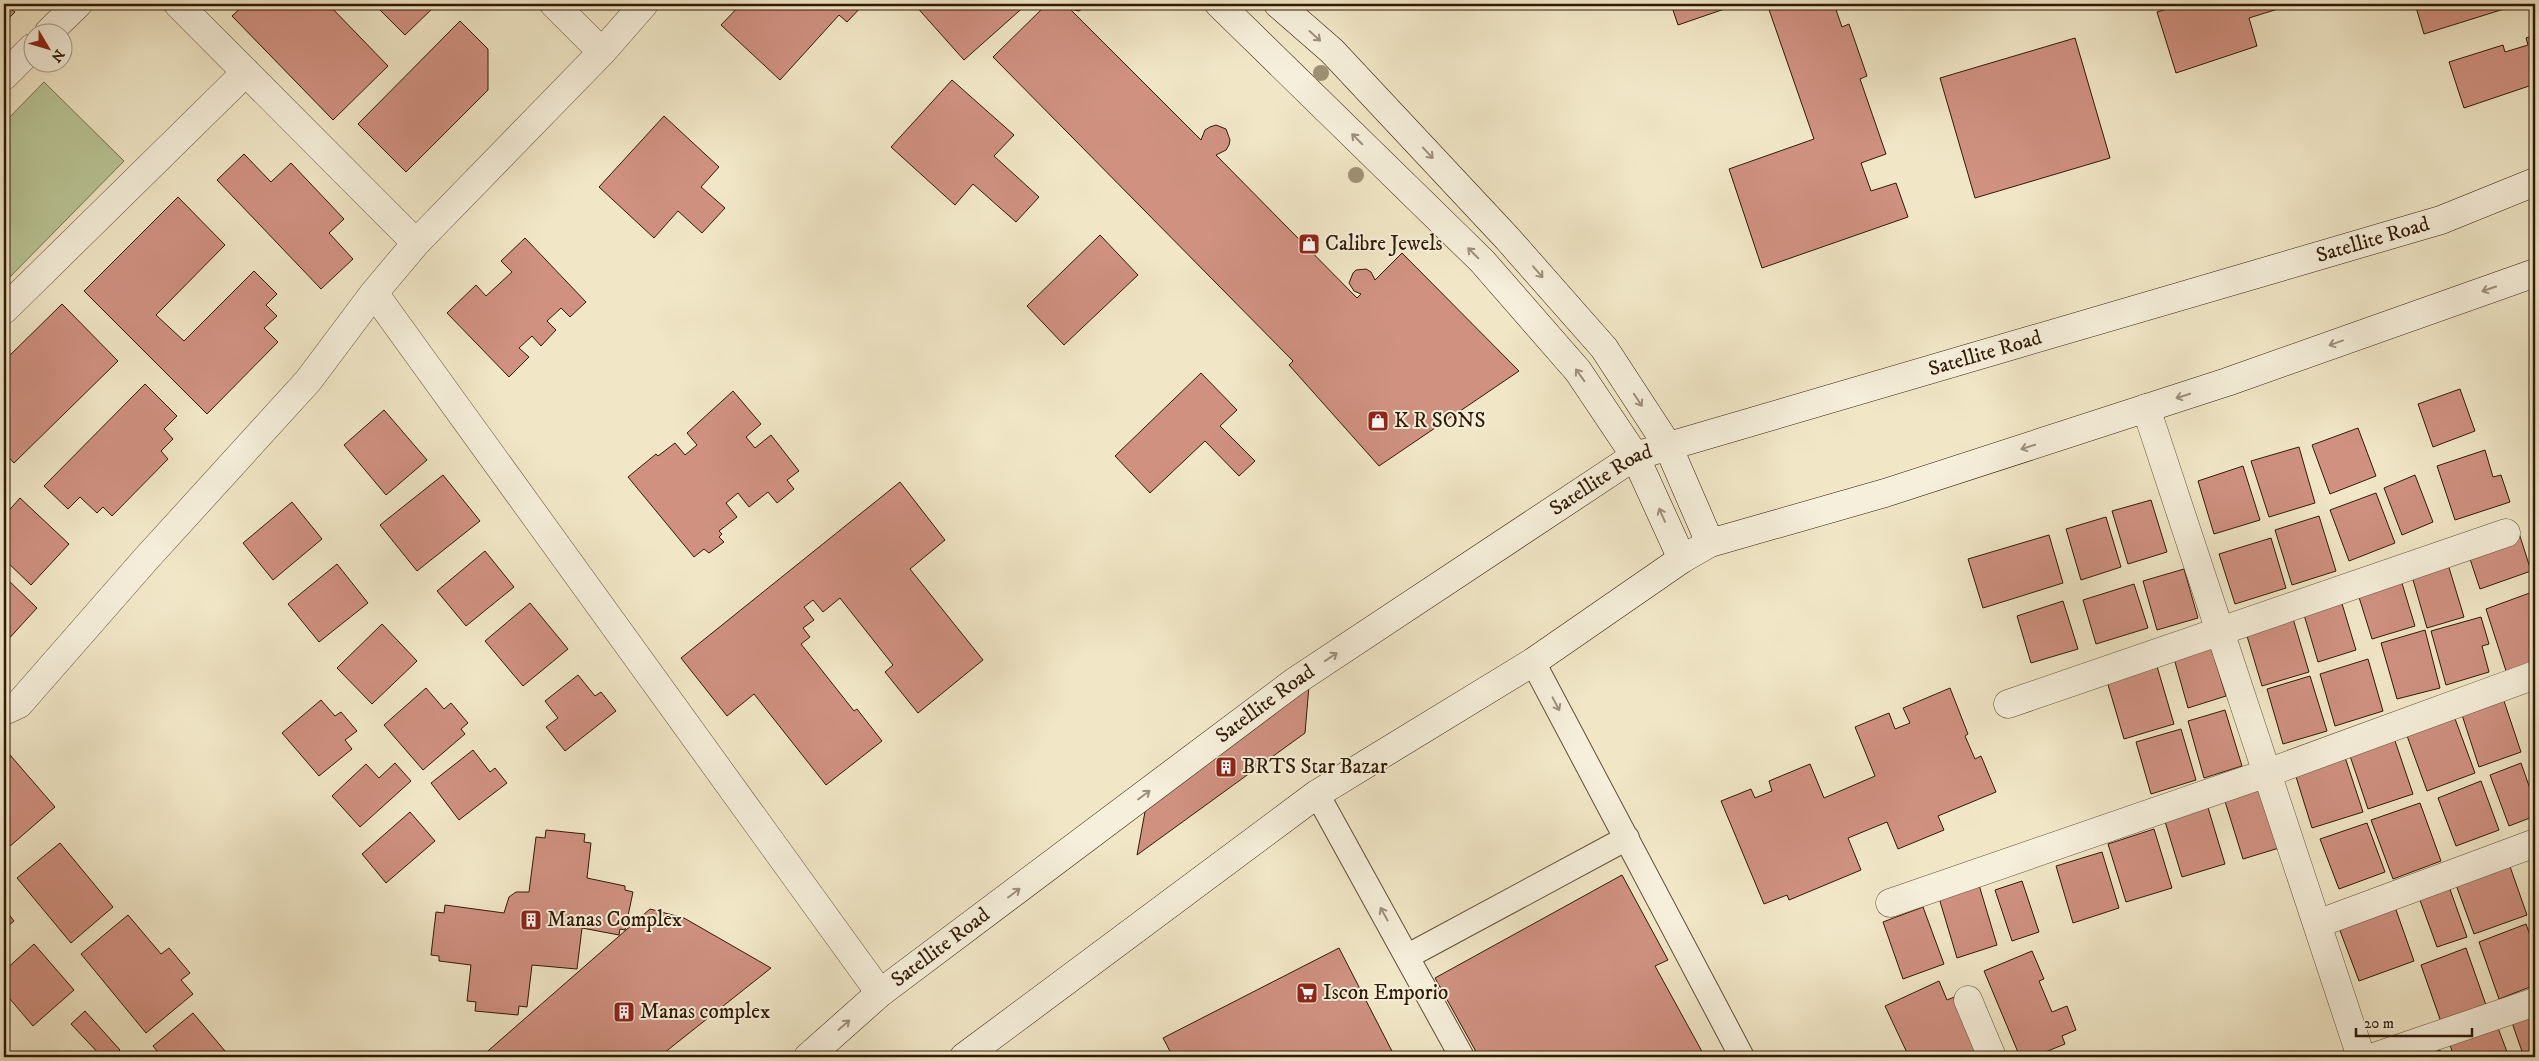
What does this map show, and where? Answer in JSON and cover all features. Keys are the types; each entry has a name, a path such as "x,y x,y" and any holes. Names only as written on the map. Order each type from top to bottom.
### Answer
{"main road":[{"path":"59,22 78,4"},
{"path":"178,4 416,243"},
{"path":"554,4 602,52"},
{"path":"4,711 19,704 145,560 308,381 374,293 416,243 602,52 644,4"},
{"path":"1220,4 1482,261 1578,370 1635,456 1682,559"},
{"path":"1278,4 1332,51 1508,238 1604,348 1668,446 1710,543"},
{"path":"4,76 22,58"},
{"path":"4,310 246,72"},
{"name":"Satellite Road","path":"808,1057 880,993 1294,682 1635,456 2441,220 2535,182"},
{"path":"964,1057 1317,794 1533,662 1682,559 1710,543 1885,493 2146,408 2535,273"},
{"path":"374,293 880,993"},
{"path":"2146,408 2361,1057"},
{"path":"2008,704 2506,533"},
{"path":"1890,903 2267,773 2535,676"},
{"path":"2317,924 2535,843"},
{"path":"1968,1000 1992,1057"},
{"path":"2374,1057 2535,1002"}],"lane":[{"path":"1533,662 1742,1057"},
{"path":"1317,794 1462,1057"},
{"path":"1408,956 1627,838"}],"green space":[{"path":"44,82 124,161 4,283 4,123"}],"building":[{"path":"4,4 15,12 4,23"},
{"path":"245,4 328,4 388,66 333,120 232,16"},
{"path":"374,4 437,4 405,35"},
{"path":"741,4 864,4 847,22 839,15 780,80 721,25"},
{"path":"914,4 1027,4 964,60"},
{"path":"1047,4 1090,4 1079,11 1070,9 1201,140 1205,130 1210,127 1216,125 1226,129 1230,140 1229,145 1226,150 1216,155 1357,298 1361,294 1354,291 1349,283 1356,270 1366,269 1371,272 1375,280 1402,253 1519,371 1379,466 1289,365 1293,361 993,57"},
{"path":"1671,4 1739,4 1678,25"},
{"path":"1767,4 1834,4 1842,27 1849,24 1867,76 1860,79 1886,154 1861,163 1871,191 1896,183 1908,217 1762,268 1729,169 1814,139"},
{"path":"2184,4 2294,4 2249,18 2257,46 2176,73 2157,12"},
{"path":"2415,4 2520,4 2424,34"},
{"path":"460,21 488,49 488,90 406,172 358,124"},
{"path":"2535,35 2535,84 2464,108 2449,62 2503,45 2505,52 2528,45 2526,38"},
{"path":"2075,38 2110,158 1975,198 1940,78"},
{"path":"952,80 1014,135 994,156 1039,197 1016,222 973,184 955,205 891,147"},
{"path":"664,116 719,167 701,187 725,208 702,233 678,211 654,238 599,187"},
{"path":"244,154 271,182 291,163 344,219 329,233 353,259 321,289 217,180"},
{"path":"178,197 225,245 156,315 184,341 254,271 277,294 266,305 277,316 264,328 278,342 207,414 84,291"},
{"path":"1100,235 1138,275 1064,345 1027,306"},
{"path":"525,238 586,302 570,317 561,308 547,321 556,330 541,346 532,336 519,348 529,357 509,377 447,313 476,285 486,296 512,272 501,261"},
{"path":"62,304 118,361 14,463 4,452 4,361"},
{"path":"1201,373 1237,410 1220,426 1255,461 1239,476 1205,441 1150,493 1115,456"},
{"path":"145,384 177,416 164,429 173,439 161,451 168,459 112,516 103,507 97,513 80,497 68,509 44,486"},
{"path":"2460,389 2475,431 2433,447 2418,404"},
{"path":"733,391 761,424 746,437 755,448 771,435 799,471 787,480 794,489 777,503 768,492 749,507 738,493 726,503 737,517 719,531 722,534 719,537 724,542 709,553 704,549 694,557 628,477 656,454 658,456 675,443 685,455 697,445 687,433"},
{"path":"384,410 427,460 386,495 344,445"},
{"path":"2358,428 2376,476 2330,494 2312,445"},
{"path":"2299,447 2315,503 2269,517 2251,461"},
{"path":"2485,450 2493,477 2501,475 2510,502 2455,520 2437,466"},
{"path":"2243,466 2260,520 2214,534 2198,481"},
{"path":"443,475 480,521 417,571 380,525"},
{"path":"2415,475 2433,522 2402,535 2384,488"},
{"path":"900,482 945,540 910,569 983,660 918,713 885,672 893,665 840,598 823,612 813,600 804,607 814,620 803,628 810,637 801,644 854,711 857,709 882,741 826,785 754,694 727,716 681,658"},
{"path":"2376,493 2395,543 2349,561 2330,510"},
{"path":"20,498 69,544 31,585 4,559 4,516"},
{"path":"2151,500 2167,552 2128,564 2112,511"},
{"path":"292,502 322,539 273,580 243,543"},
{"path":"2319,516 2336,571 2292,585 2275,530"},
{"path":"2106,517 2121,567 2081,580 2066,529"},
{"path":"2519,533 2531,571 2480,589 2467,550"},
{"path":"2049,535 2063,583 1983,608 1968,559"},
{"path":"2271,538 2286,588 2235,604 2219,554"},
{"path":"485,551 514,587 466,626 437,591"},
{"path":"2447,561 2464,617 2427,628 2411,573"},
{"path":"337,564 368,603 319,642 288,604"},
{"path":"2184,569 2198,618 2157,630 2143,581"},
{"path":"4,576 37,608 4,644"},
{"path":"2401,580 2415,626 2372,639 2358,594"},
{"path":"2134,584 2148,628 2096,644 2083,600"},
{"path":"2535,591 2535,664 2507,674 2486,609"},
{"path":"2340,597 2356,650 2318,662 2302,608"},
{"path":"2063,601 2078,649 2031,663 2017,616"},
{"path":"530,603 568,649 523,686 485,641"},
{"path":"2291,612 2309,672 2262,686 2244,626"},
{"path":"2481,617 2489,644 2482,646 2489,672 2446,685 2431,631"},
{"path":"382,624 417,661 372,704 337,668"},
{"path":"2425,630 2440,688 2397,699 2381,643"},
{"path":"2210,644 2226,696 2188,708 2173,655"},
{"path":"2368,659 2383,711 2335,726 2320,674"},
{"path":"2156,663 2174,724 2124,739 2106,678"},
{"path":"578,675 595,696 601,692 616,711 565,751 546,727 558,718 545,701"},
{"path":"2310,676 2327,731 2283,744 2267,689"},
{"name":"BRTS Star Bazar","path":"1309,686 1305,733 1137,855 1147,801"},
{"path":"426,688 444,709 451,703 468,723 461,729 465,734 423,770 384,725"},
{"path":"1950,688 1968,734 1965,736 1975,759 1981,756 1996,792 1938,816 1944,830 1898,849 1887,822 1848,838 1861,870 1789,900 1787,895 1764,904 1721,801 1751,789 1755,798 1772,791 1769,781 1810,764 1824,798 1875,776 1855,727 1889,713 1895,729 1910,723 1903,708"},
{"path":"321,700 335,716 341,712 357,731 345,740 352,749 319,776 282,733"},
{"path":"2504,701 2521,752 2479,767 2462,715"},
{"path":"2225,710 2242,766 2204,778 2188,721"},
{"path":"2454,716 2475,773 2427,791 2406,733"},
{"path":"2181,729 2196,780 2151,794 2136,742"},
{"path":"2392,732 2413,794 2368,809 2347,747"},
{"path":"4,748 55,807 9,847 4,840"},
{"path":"473,750 490,772 495,768 507,783 459,820 431,783"},
{"path":"2343,751 2363,812 2312,828 2293,767"},
{"path":"395,763 411,781 360,827 332,796 366,764 379,778"},
{"path":"2521,763 2535,803 2535,816 2509,826 2490,775"},
{"path":"2481,781 2499,830 2456,846 2438,798"},
{"path":"2260,784 2279,848 2243,859 2223,795"},
{"path":"2206,801 2225,864 2182,877 2163,815"},
{"path":"2420,803 2441,861 2393,879 2371,820"},
{"path":"410,812 435,841 386,883 362,854"},
{"path":"2367,823 2385,872 2339,889 2320,839"},
{"path":"2154,829 2172,888 2126,902 2108,844"},
{"name":"Manas Complex","path":"546,830 585,834 584,842 591,843 587,878 625,886 625,890 633,892 625,930 620,929 619,935 582,928 577,969 532,965 527,1007 519,1006 518,1015 475,1011 476,1002 467,1001 471,965 439,961 439,956 431,955 436,912 444,913 445,905 504,913 509,897 516,892 529,892 536,837 545,838"},
{"path":"60,843 113,907 71,943 17,878"},
{"path":"2102,852 2119,908 2073,923 2056,866"},
{"path":"2506,855 2527,915 2474,934 2452,874"},
{"path":"1622,875 1668,960 1655,966 1705,1057 1479,1057 1435,978"},
{"path":"2022,881 2039,932 2012,941 1995,890"},
{"path":"2447,881 2467,937 2437,947 2417,892"},
{"path":"1979,885 1997,945 1957,958 1939,898"},
{"path":"1923,907 1944,964 1903,979 1883,922"},
{"path":"2395,907 2414,961 2359,981 2339,928"},
{"path":"4,908 14,921 4,929"},
{"name":"Manas complex","path":"650,909 684,918 771,968 659,1057 481,1057"},
{"path":"128,915 161,954 169,948 190,973 181,980 193,994 146,1033 81,954"},
{"path":"2526,924 2535,949 2535,985 2499,999 2479,942"},
{"path":"34,944 74,990 33,1026 4,992 4,971"},
{"name":"Iscon Emporio","path":"1339,948 1395,1057 1173,1057 1163,1038"},
{"path":"2466,948 2486,1005 2441,1022 2421,965"},
{"path":"2032,951 2044,979 2039,981 2052,1012 2067,1006 2076,1030 2062,1036 2065,1044 2033,1057 2020,1057 1984,971"},
{"path":"1939,981 1947,1000 1959,995 1983,1047 1971,1053 1973,1057 1909,1057 1885,1006"},
{"path":"85,1011 120,1050 112,1057 102,1057 71,1024"},
{"path":"2535,1012 2535,1057 2524,1057 2511,1020"},
{"path":"193,1013 230,1057 162,1057 153,1046"},
{"path":"2498,1028 2509,1057 2454,1057 2450,1045"},
{"path":"2440,1050 2442,1057 2421,1057"}],"place":[{"name":"Calibre Jewels","path":"1309,244"},
{"name":"K R SONS","path":"1378,421"},
{"name":"BRTS Star Bazar","path":"1226,767"},
{"name":"Manas Complex","path":"531,920"},
{"name":"Iscon Emporio","path":"1307,993"},
{"name":"Manas complex","path":"624,1012"}]}
